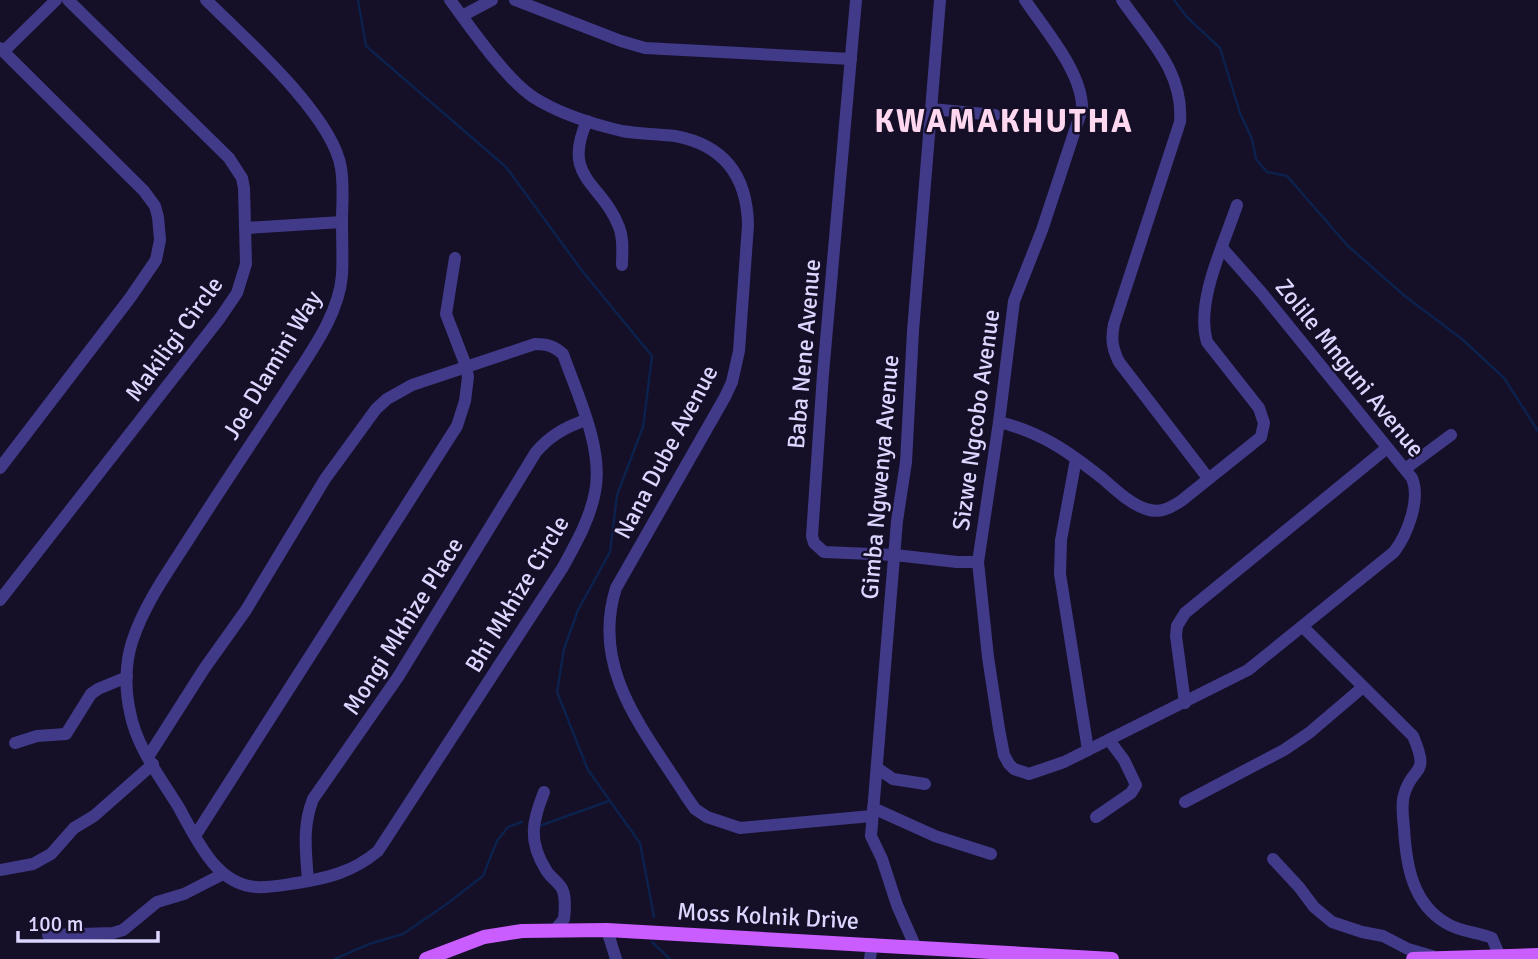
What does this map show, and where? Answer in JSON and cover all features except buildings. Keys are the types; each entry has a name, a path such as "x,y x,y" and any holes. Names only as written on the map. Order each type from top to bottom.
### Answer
{"main road":[{"name":"Moss Kolnik Drive","path":"426,959 484,937 522,931 555,930 607,930 871,951 916,948 1112,959"},
{"path":"1413,959 1538,955"}],"street":[{"path":"0,468 130,298 156,260 160,240 155,206 144,191 2,49 56,0"},
{"name":"Makiligi Circle","path":"1,596 220,318 237,293 246,264 242,178 229,158 68,0"},
{"name":"Joe Dlamini Way","path":"127,677 131,645 149,600 302,367 330,317 342,279 341,167 335,148 326,130 294,88 206,0"},
{"name":"Nana Dube Avenue","path":"450,0 517,85 534,98 587,121 622,131 692,140 709,146 733,168 748,209 748,237 736,367 725,397 616,588 609,612 610,657 622,694 686,796 695,809 706,817 740,828 873,812"},
{"path":"462,16 492,0"},
{"path":"515,0 611,38 645,48 851,59"},
{"name":"Baba Nene Avenue","path":"856,0 823,374 812,537 814,543 824,552 978,562"},
{"name":"Gimba Ngwenya Avenue","path":"916,948 897,905 882,859 872,842 897,521 906,462 913,331 940,0"},
{"name":"Sizwe Ngcobo Avenue","path":"1025,0 1072,72 1079,87 1082,109 1042,230 1014,301 978,562 988,657 1004,755 1014,769 1029,774"},
{"path":"1122,0 1172,71 1181,105 1180,122 1111,337 1119,362 1208,478"},
{"path":"931,109 995,115"},
{"path":"587,121 578,147 580,166 620,228 622,265"},
{"path":"999,422 1036,433 1076,459 1138,506 1156,511 1175,505 1261,437 1264,423 1259,408 1207,342 1203,329 1204,306 1237,205"},
{"path":"246,229 342,222"},
{"name":"Zolile Mnguni Avenue","path":"1029,774 1063,762 1248,670 1394,552 1401,543 1412,511 1415,490 1412,478 1270,302 1223,249"},
{"path":"195,836 457,426 467,389 466,366 446,314 456,258"},
{"name":"Bhi Mkhize Circle","path":"0,870 33,864 51,854 74,828 94,816 151,760 204,669 261,588 325,479 376,409 387,399 412,385 466,366 535,344 555,348 563,354 586,420 597,469 596,491 581,533 563,567 387,840 363,864 333,877 267,888 241,886 223,874"},
{"name":"Mongi Mkhize Place","path":"309,881 305,830 306,816 313,799 405,666 536,452 547,439 586,420"},
{"path":"1405,469 1451,435"},
{"path":"1185,703 1176,636 1177,626 1185,613 1387,448"},
{"path":"1076,459 1064,521 1060,565 1088,750"},
{"path":"1303,627 1413,736 1422,760 1420,768 1407,787 1403,805 1406,858 1417,893 1435,916 1444,922 1463,931 1492,939 1501,958"},
{"path":"15,743 37,736 66,734 91,694 127,677 130,715 137,737 195,836 223,874 184,894 157,902 123,930 113,933 48,935"},
{"path":"1185,802 1284,750 1309,733 1363,687"},
{"path":"1096,817 1131,793 1136,785 1124,760 1109,740"},
{"path":"877,768 893,779 925,784"},
{"path":"544,792 532,831 547,872 563,891 564,919 555,930"},
{"path":"873,812 991,854"},
{"path":"1273,859 1314,907 1332,922 1383,936 1418,953 1443,958"},
{"path":"607,930 615,959"}],"waterway":[{"path":"358,0 366,46 506,167 583,272 652,356 643,427 617,495 610,552 578,610 564,649 557,692 588,770 640,843 654,917"},
{"path":"1174,0 1187,17 1220,48 1240,113 1252,139 1256,159 1267,172 1287,176 1348,246 1406,297 1462,339 1504,378 1538,431"},
{"path":"539,826 609,801"},
{"path":"335,959 369,944 403,934 444,906 483,876 497,841 508,827 522,822"},
{"path":"652,942 670,959"}],"district":[{"name":"KWAMAKHUTHA","path":"1004,121"}]}
